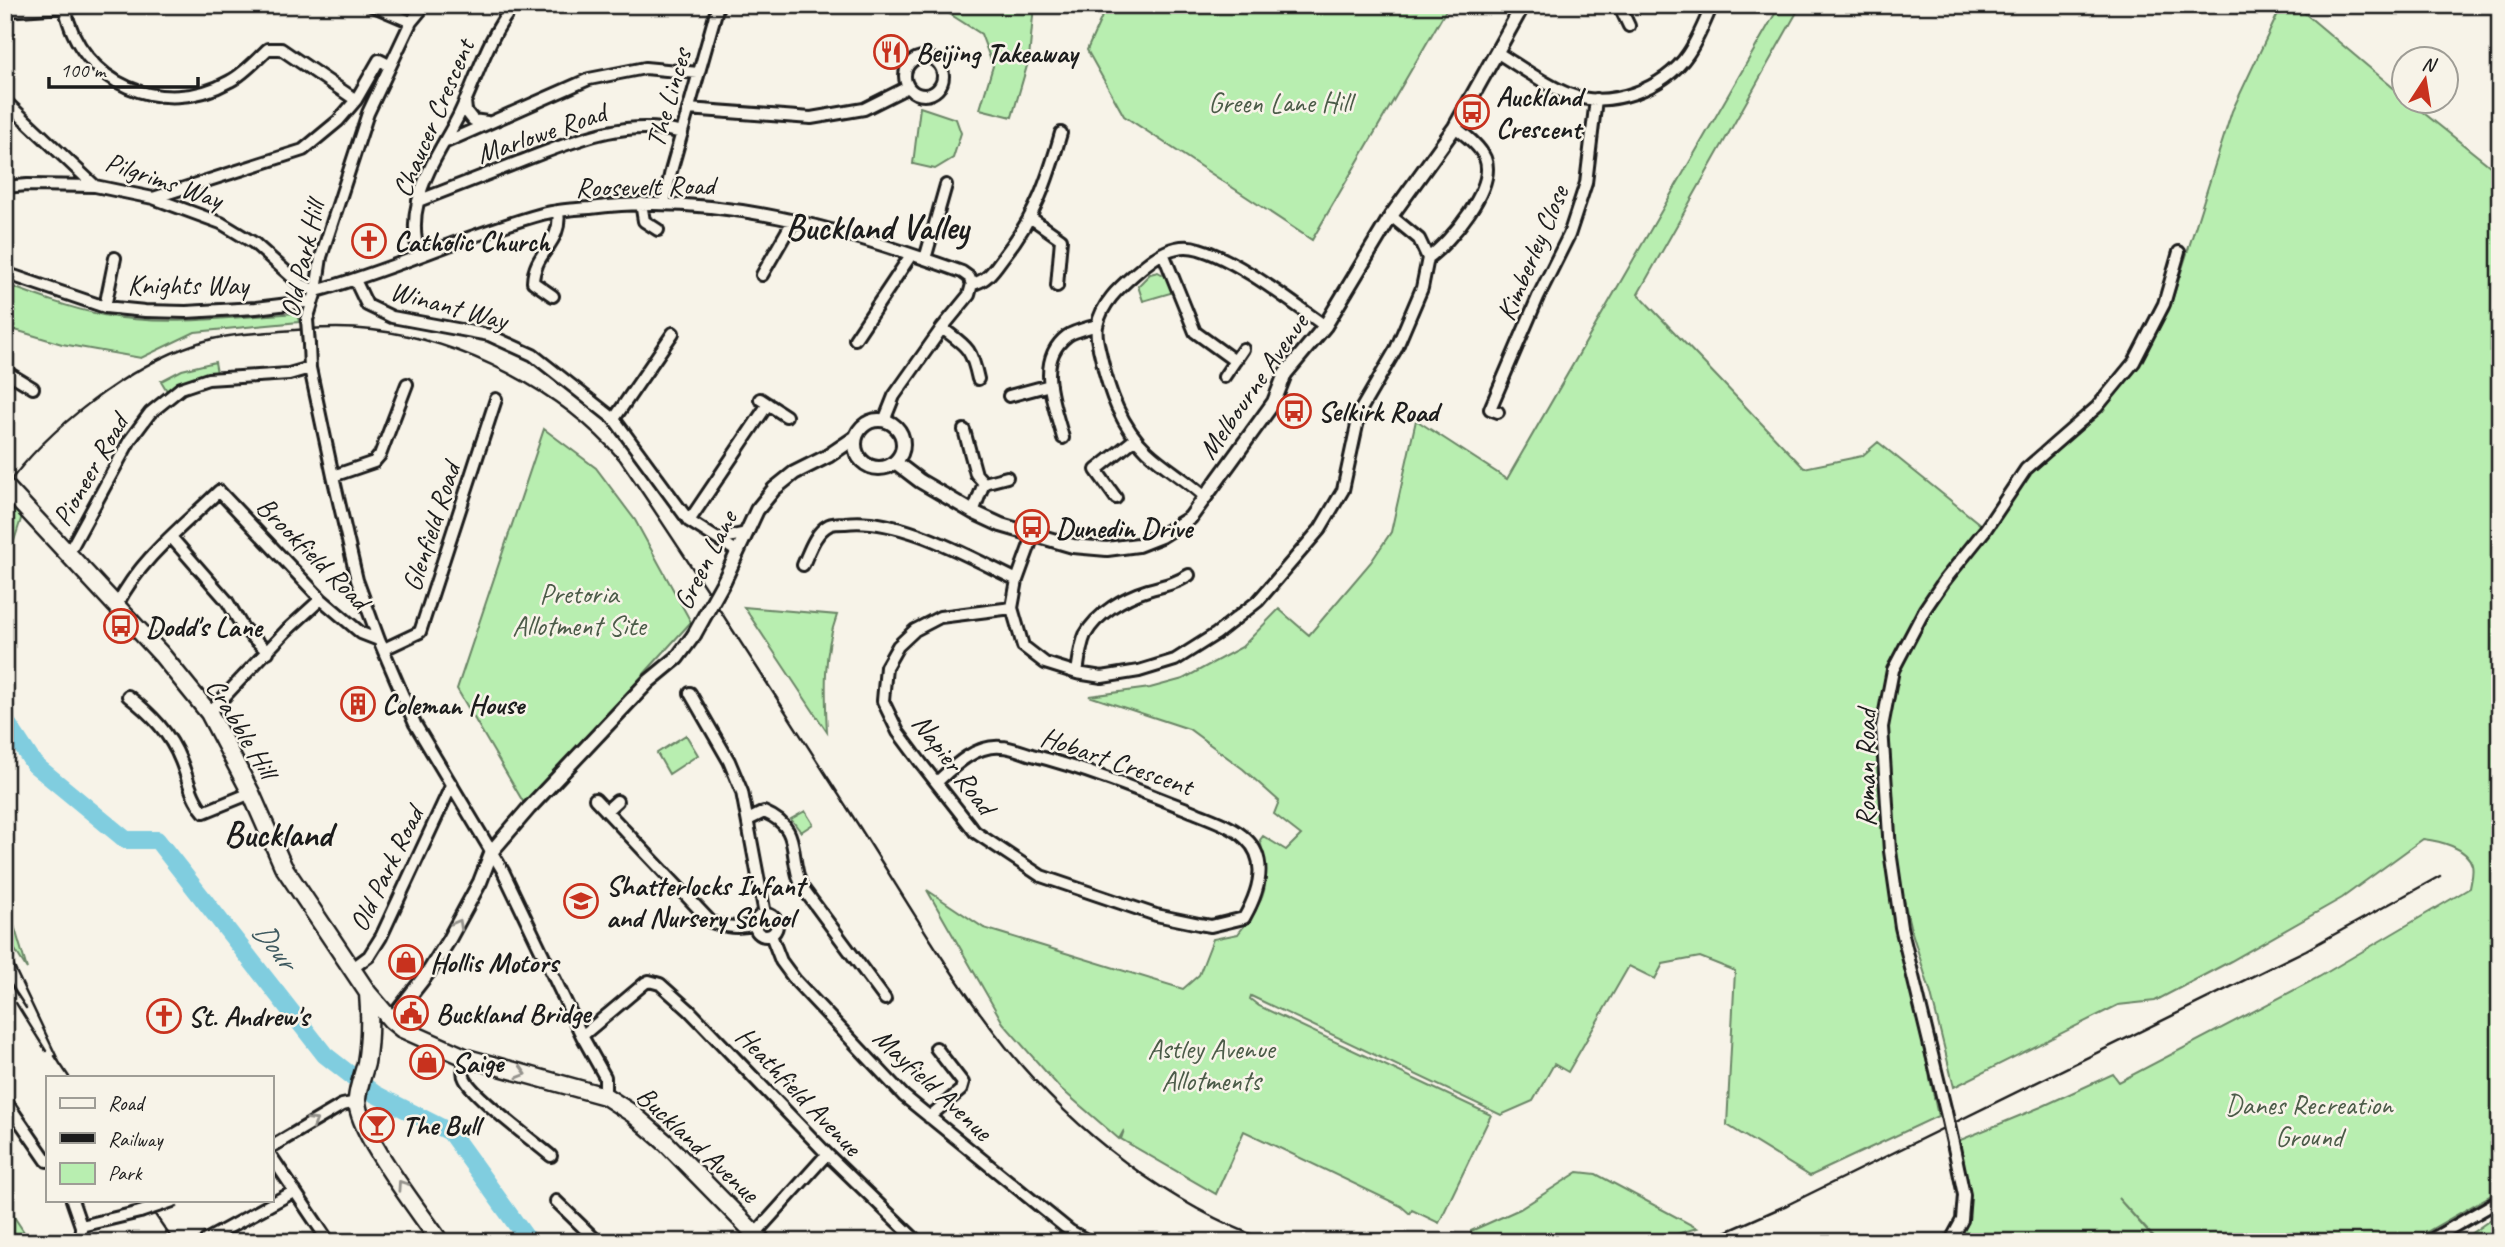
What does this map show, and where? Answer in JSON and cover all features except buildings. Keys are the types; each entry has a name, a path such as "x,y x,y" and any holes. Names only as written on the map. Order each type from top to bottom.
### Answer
{"main road":[{"name":"Crabble Hill","path":"5,486 161,654 208,713 251,793 283,866 368,993"},
{"name":"Buckland Avenue","path":"368,993 402,1029 467,1058 605,1096 633,1114 666,1143 759,1238"},
{"path":"368,993 370,1026 366,1062 358,1096 361,1121 440,1242"},
{"path":"366,1062 391,1020"}],"street":[{"path":"5,11 93,5"},
{"path":"371,5 411,22"},
{"name":"Old Park Hill","path":"425,5 411,22 368,113 331,223 307,320 310,368 332,476 358,580 382,645 415,724 492,851 536,937 582,1036 605,1077 605,1096"},
{"name":"Chaucer Crescent","path":"419,256 414,235 418,201 430,169 446,142 490,40 514,5"},
{"name":"The Linces","path":"664,203 718,5"},
{"name":"Melbourne Avenue","path":"895,462 920,481 1001,526 1073,546 1107,549 1138,545 1161,536 1190,518 1274,401 1285,373 1325,326 1391,216 1455,127 1523,5"},
{"path":"1619,5 1629,26"},
{"path":"1498,53 1569,95 1596,99 1622,96 1662,80 1687,56 1712,5"},
{"path":"65,8 71,33 93,63 108,77 137,92 158,97 182,97 205,92 232,80 275,47 356,100"},
{"path":"153,198 303,150 338,121 356,100 379,60 389,65"},
{"path":"446,142 589,79 645,68 698,72"},
{"path":"688,110 811,118 864,109 908,87"},
{"name":"Kimberley Close","path":"1498,412 1490,409 1538,297 1569,235 1586,184 1596,99"},
{"name":"Pilgrims Way","path":"5,101 95,186 153,198 221,223 254,243 314,295"},
{"path":"465,101 466,111 473,120 488,122"},
{"name":"Marlowe Road","path":"418,201 606,131 639,127 682,133"},
{"path":"1033,536 1017,580 1012,608 1023,646 1045,663 1077,673 1102,677 1139,671 1175,660 1216,634 1258,601 1320,529 1343,491 1360,411 1396,349 1413,313 1429,258 1443,247 1479,198 1485,182 1485,159 1476,145 1455,127"},
{"path":"884,421 894,396 942,328 970,295 972,284 987,277 1031,218 1062,133"},
{"path":"5,187 95,186"},
{"path":"925,259 946,186"},
{"path":"641,203 644,221 658,230"},
{"name":"Roosevelt Road","path":"314,295 500,227 558,211 641,203 731,207 835,231 966,274 972,284"},
{"path":"553,296 533,282 534,269 560,227 558,211"},
{"path":"1391,216 1419,239 1429,258"},
{"path":"1031,218 1061,239 1057,286"},
{"path":"762,275 793,221"},
{"path":"1205,497 1148,453 1135,439 1108,390 1096,336 1097,325 1109,298 1148,262 1163,253 1181,246 1198,248 1221,258 1268,286 1325,326"},
{"name":"Roman Road","path":"1949,1242 1962,1220 1964,1195 1901,927 1890,851 1882,727 1893,670 1931,600 1985,530 2026,469 2097,407 2134,362 2164,304 2179,251"},
{"path":"1163,253 1195,332 1235,361"},
{"path":"855,339 911,255"},
{"name":"Knights Way","path":"105,307 115,258"},
{"name":"Knights Way","path":"5,273 105,307 145,311 186,312 256,308 314,295"},
{"name":"Winant Way","path":"355,280 367,305 392,317 489,335 533,355 614,419 689,521 738,552"},
{"path":"1063,438 1050,386 1048,366 1056,348 1067,336 1097,325"},
{"path":"942,328 972,355 978,379"},
{"path":"614,419 673,333"},
{"path":"1224,377 1243,349"},
{"name":"Pioneer Road","path":"68,554 130,440 150,413 181,388 208,379 289,374 310,368"},
{"path":"5,372 33,388"},
{"path":"332,476 374,462 380,455 407,384"},
{"path":"1009,396 1050,386"},
{"name":"Glenfield Road","path":"382,645 420,632 496,399"},
{"path":"689,521 764,402 786,416"},
{"path":"872,421 884,421 891,423 901,434 902,449 895,462 889,466 874,467 862,461 858,454 856,437 865,425 872,421"},
{"path":"964,430 976,474 984,483"},
{"name":"Green Lane","path":"391,1020 430,970 448,941 480,882 492,851 528,808 635,696 677,658 694,635 724,581 757,509 774,489 794,473 828,456 856,437"},
{"path":"1116,498 1096,470 1135,439"},
{"name":"Green Lane","path":"828,456 858,454"},
{"path":"984,483 1007,477"},
{"path":"973,512 984,483"},
{"name":"Brookfield Road","path":"171,537 219,491 321,599 361,633 382,645"},
{"path":"803,565 816,538 830,525 857,521 883,523 943,544 1017,580"},
{"path":"718,539 747,533"},
{"path":"117,605 128,582 145,561 171,537 227,601 243,628 268,652"},
{"path":"1077,673 1084,636 1107,611 1129,597 1172,586 1189,575"},
{"path":"208,713 321,599"},
{"name":"Napier Road","path":"1012,608 940,617 915,629 898,646 886,667 883,701 898,732 975,832 1041,876 1156,915 1211,926 1244,918 1255,899 1260,876"},
{"path":"690,693 730,761 742,792 765,914 758,917 755,924 759,933 771,935"},
{"path":"128,696 162,726 180,757 197,804 204,811 251,793"},
{"name":"Hobart Crescent","path":"937,782 958,763 979,750 1000,746 1059,762 1155,796 1220,823 1247,839 1256,854 1260,876"},
{"name":"Old Park Road","path":"353,968 369,956 381,937 452,783"},
{"path":"595,799 711,922 724,927 740,928 755,924"},
{"path":"606,811 617,801"},
{"path":"748,820 764,812 778,818 789,829 794,844 796,873 802,887 885,999"},
{"name":"Mayfield Avenue","path":"765,914 772,915 777,921 777,929 771,935 781,961 794,980 904,1096 1070,1231 1090,1242"},
{"name":"Heathfield Avenue","path":"582,1036 645,983 649,981 660,984 689,1010 827,1154 918,1242"},
{"path":"929,1117 961,1090 963,1083 936,1048"},
{"path":"467,1058 463,1072 465,1080 551,1156"},
{"path":"273,1146 358,1096"},
{"path":"5,1100 46,1160"},
{"path":"759,1238 827,1154"},
{"path":"273,1159 330,1242"},
{"path":"206,1240 295,1191"},
{"path":"2427,1242 2500,1200"},
{"path":"556,1201 598,1242"},
{"path":"73,1202 81,1226 81,1242"},
{"path":"81,1226 170,1202"},
{"path":"1063,1242 1070,1231"},
{"path":"1921,1242 1949,1242"}],"green space":[{"path":"945,5 1034,5 1029,59 1012,117 980,109 993,66 981,34 942,9"},
{"name":"Green Lane Hill","path":"1107,5 1449,5 1312,240 1124,116 1087,50"},
{"name":"Astley Avenue Allotments","path":"1780,5 1801,5 1638,294 1804,468 1862,456 1878,442 1981,525 1928,596 1888,672 1879,729 1899,931 1938,1116 1810,1176 1727,1125 1735,971 1700,957 1663,964 1655,979 1629,966 1568,1072 1554,1064 1533,1101 1501,1115 1251,996 1250,999 1259,1006 1491,1115 1439,1223 1412,1210 1410,1214 1401,1206 1244,1131 1216,1194 1121,1139 1124,1130 1119,1139 1060,1088 1003,1023 927,890 984,928 1183,989 1199,975 1213,939 1238,934 1261,900 1266,881 1260,840 1263,836 1286,850 1301,835 1274,814 1279,801 1243,769 1189,729 1089,696 1150,688 1183,679 1242,647 1279,609 1309,635 1371,562 1391,532 1416,420 1507,479"},
{"name":"Danes Recreation Ground","path":"2282,5 2295,5 2390,85 2390,116 2428,116 2500,174 2500,1190 2409,1242 2158,1242 2118,1198 2157,1242 1950,1242 1967,1221 1970,1196 1953,1143 2113,1074 2119,1082 2319,977 2470,888 2473,868 2469,859 2459,849 2423,839 2342,898 2231,961 2155,1001 2118,1005 1954,1087 1931,994 1910,926 1892,848 1882,727 1900,662 1931,612 2030,473 2087,423 2131,376 2169,310 2232,111"},
{"path":"920,107 956,119 961,133 953,158 935,169 913,164"},
{"path":"1158,272 1165,276 1174,292 1143,301 1138,286 1150,274"},
{"path":"5,284 78,309 127,319 176,321 297,313 299,322 195,332 141,358 62,344 5,327"},
{"path":"215,362 217,373 169,394 161,381 182,370"},
{"name":"Pretoria Allotment Site","path":"544,429 596,468 635,520 691,622 525,805 457,689"},
{"path":"7,506 22,516 5,569 5,511"},
{"path":"744,607 837,615 827,658 827,732"},
{"path":"686,735 698,755 669,774 657,753"},
{"path":"805,811 813,824 801,832 791,819"},
{"path":"5,895 27,969 5,934"},
{"path":"1578,1172 1596,1174 1697,1228 1650,1242 1471,1242 1471,1231 1520,1209"},
{"path":"5,1203 26,1235 22,1242 5,1242"},
{"path":"2500,1213 2500,1242 2459,1242"}],"waterway":[{"name":"Dour","path":"5,720 34,764 126,840 157,840 325,1055 375,1094 450,1132 529,1242"}],"railway":[{"path":"5,488 43,443 91,402 144,367 171,353 216,338 309,329 372,330 406,336 474,357 539,391 569,412 620,460 944,960 1006,1047 1062,1108 1126,1162 1196,1208 1271,1242"},
{"path":"1703,1242 1787,1205 2306,950 2440,876"},
{"path":"5,948 60,1064"},
{"path":"5,976 26,1008"},
{"path":"16,1003 46,1051"},
{"path":"55,1056 68,1076"},
{"path":"146,1202 174,1242"}],"place":[{"name":"Beijing Takeaway","path":"891,52"},
{"name":"Auckland Crescent","path":"1472,112"},
{"name":"Catholic Church","path":"369,241"},
{"name":"Selkirk Road","path":"1294,411"},
{"name":"Dunedin Drive","path":"1032,527"},
{"name":"Dodd's Lane","path":"121,626"},
{"name":"Coleman House","path":"358,704"},
{"name":"Shatterlocks Infant and Nursery School","path":"581,901"},
{"name":"Hollis Motors","path":"406,962"},
{"name":"Buckland Bridge","path":"411,1013"},
{"name":"St. Andrew's","path":"164,1016"},
{"name":"Saige","path":"427,1062"},
{"name":"The Bull","path":"377,1125"}],"district":[{"name":"Buckland Valley","path":"877,227"},
{"name":"Buckland","path":"278,834"}]}
